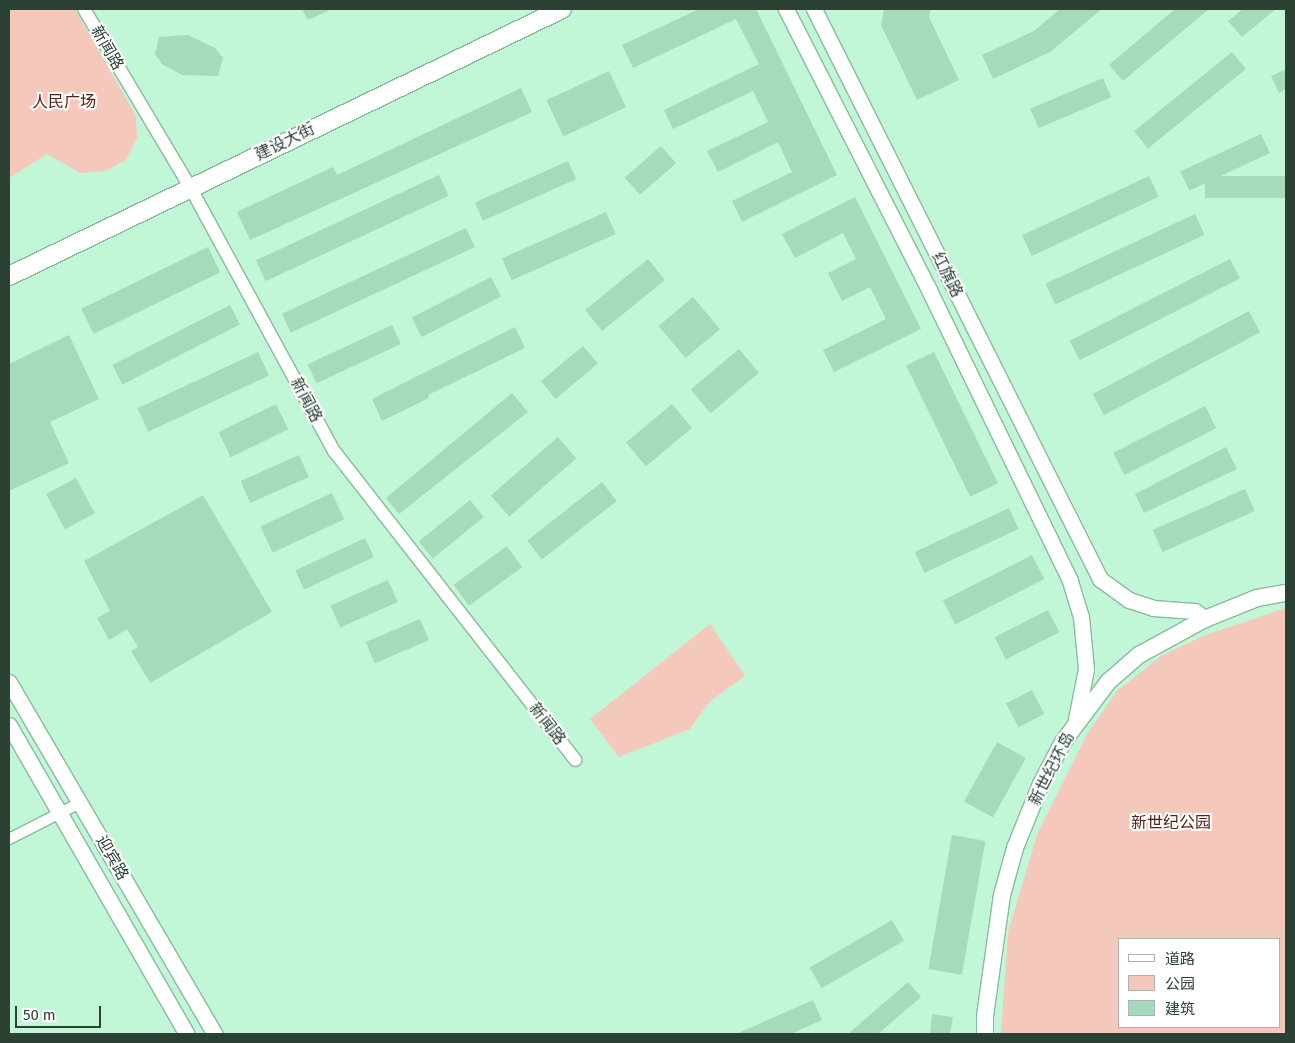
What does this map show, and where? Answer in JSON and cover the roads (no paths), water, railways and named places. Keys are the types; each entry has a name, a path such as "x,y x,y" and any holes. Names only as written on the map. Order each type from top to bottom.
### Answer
{"highway":[{"name":"建设大街","path":"9,276 562,9"}],"main road":[{"path":"786,9 929,290 1070,581 1080,617 1086,669 1076,724"},
{"name":"红旗路","path":"814,9 1100,579 1130,600 1153,608 1195,611 1205,619"},
{"name":"新世纪环岛","path":"984,1034 1002,895 1016,848 1041,784 1076,724 1108,682 1139,656 1205,619 1257,598 1286,593"},
{"name":"迎宾路","path":"9,682 215,1034"},
{"name":"迎宾路","path":"9,724 187,1034"}],"street":[{"name":"新闻路","path":"84,9 190,187 334,451 575,760"},
{"path":"9,839 80,803"}],"park label":[{"name":"人民广场","path":"64,102"},
{"name":"新世纪公园","path":"1171,823"}]}
